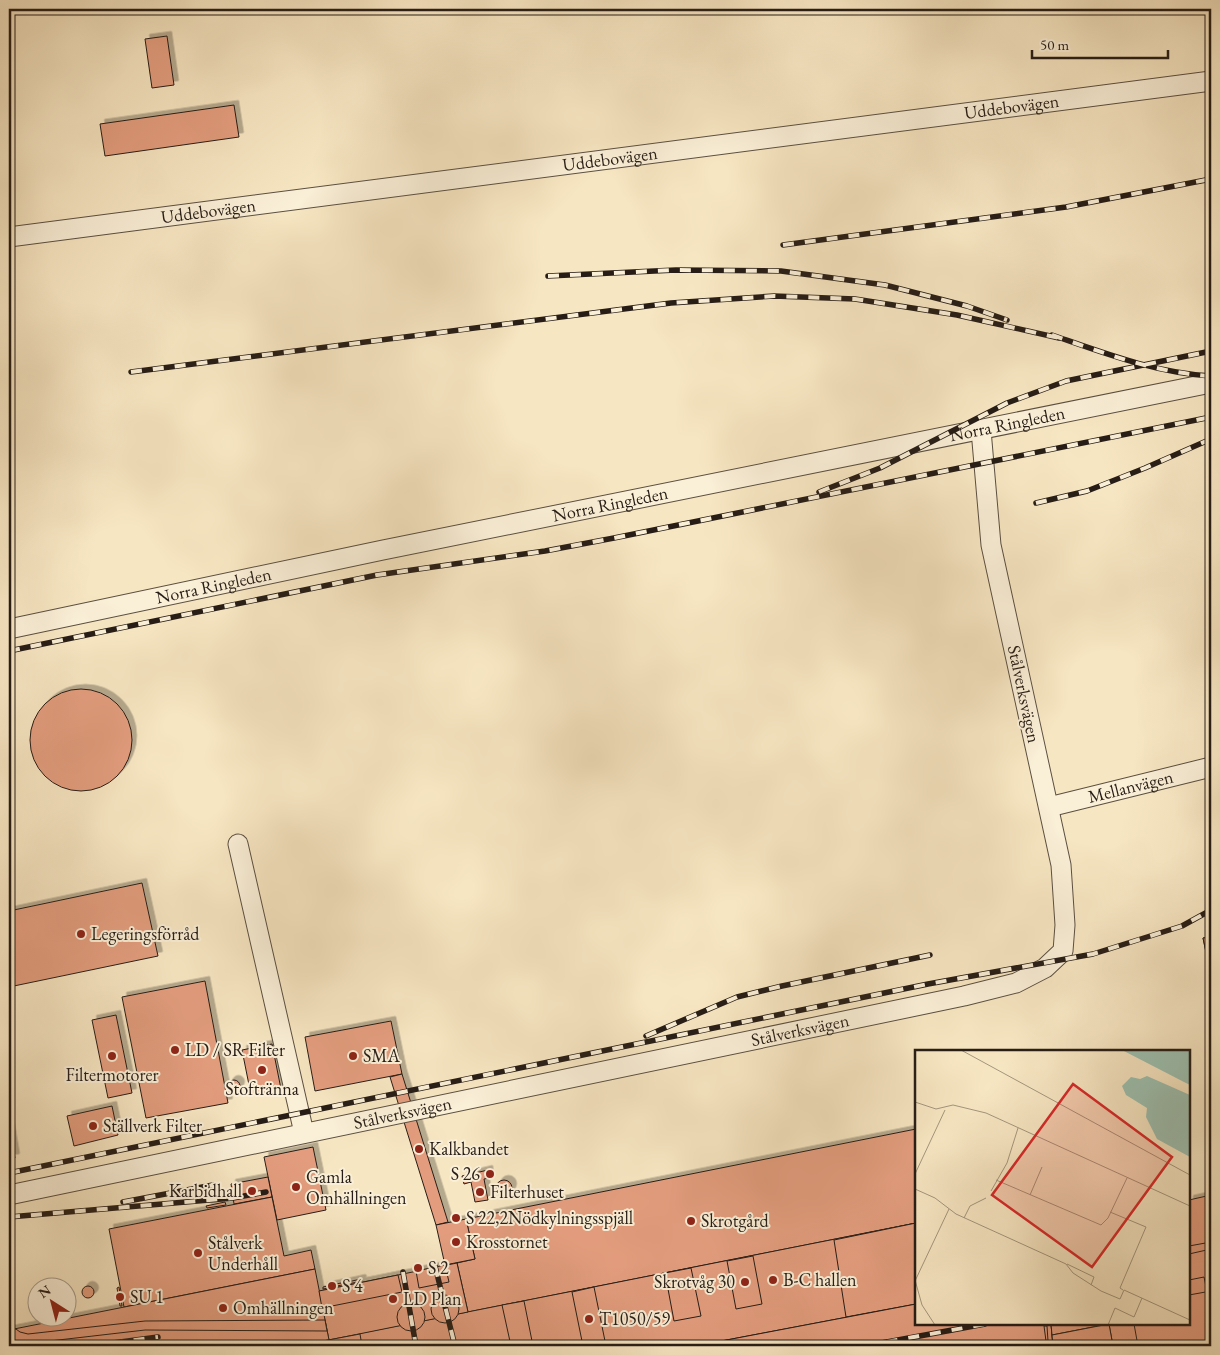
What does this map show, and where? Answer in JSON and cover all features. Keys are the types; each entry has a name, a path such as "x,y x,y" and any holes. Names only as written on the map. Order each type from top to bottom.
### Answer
{"street":[{"name":"Uddebovägen","path":"9,237 1211,81"},
{"name":"Norra Ringleden","path":"9,629 392,548 1211,383"},
{"name":"Stålverksvägen","path":"9,1196 964,996 1016,983 1045,968 1063,950 1065,925 1061,865 991,545 981,430"},
{"name":"Mellanvägen","path":"1049,807 1211,767"},
{"path":"238,844 304,1133"}],"building":[{"path":"167,36 174,85 152,88 145,39"},
{"path":"234,105 239,137 105,156 100,124"},
{"path":"81,689 100,693 117,704 128,721 132,740 128,759 117,776 100,787 81,791 62,787 45,776 34,759 30,740 34,721 45,704 62,693"},
{"name":"Legeringsförråd","path":"142,883 158,956 9,987 9,911"},
{"path":"1211,937 1211,978 1203,938"},
{"path":"1211,937 1211,964 1209,965 1203,938"},
{"name":"LD / SR Filter","path":"205,981 228,1103 146,1118 122,997"},
{"name":"Filtermotorer","path":"116,1015 132,1093 108,1098 92,1020"},
{"name":"SMA","path":"391,1021 402,1074 315,1091 305,1037"},
{"name":"Stoftränna","path":"272,1044 281,1089 251,1095 242,1050"},
{"name":"Kalkbandet","path":"402,1074 448,1222 436,1225 390,1077"},
{"path":"232,1080 236,1080 240,1086 236,1092 232,1092 228,1088 228,1084"},
{"name":"Ställverk Filter","path":"112,1106 118,1135 74,1146 67,1116"},
{"path":"9,1123 15,1158 9,1159"},
{"name":"Skrotgård","path":"915,1129 915,1223 468,1312 457,1263 475,1259 466,1219"},
{"name":"Gamla Omhällningen","path":"313,1147 326,1210 277,1220 264,1157"},
{"name":"Filterhuset","path":"488,1170 489,1178 484,1179 488,1200 475,1202 471,1182 464,1184 462,1176"},
{"name":"Karbidhall","path":"268,1177 272,1197 234,1204 231,1184"},
{"path":"501,1180 507,1180 512,1185 510,1194 501,1196 496,1191 496,1185"},
{"path":"1211,1195 1211,1291 1190,1295 1190,1200"},
{"name":"Stålverk Underhåll","path":"272,1197 284,1256 311,1250 315,1269 124,1307 109,1229"},
{"path":"225,1202 226,1205 207,1208 206,1206"},
{"name":"Krosstornet","path":"466,1219 475,1259 445,1265 436,1225"},
{"name":"B-C hallen","path":"915,1223 915,1304 695,1346 296,1346"},
{"path":"915,1223 915,1304 846,1317 834,1240"},
{"path":"1211,1242 1211,1249 1190,1254 1190,1246"},
{"name":"Skrotvåg 30","path":"753,1256 762,1304 736,1309 727,1261"},
{"name":"LD Plan","path":"457,1263 468,1312 329,1340 319,1291"},
{"path":"445,1265 449,1282 419,1288 416,1271"},
{"path":"691,1268 701,1316 674,1321 665,1273"},
{"name":"Omhällningen","path":"315,1269 329,1340 296,1346 9,1346 9,1330 28,1326 28,1328 78,1328 78,1316"},
{"path":"398,1275 402,1292 322,1308 319,1291"},
{"path":"1204,1277 1210,1306 1190,1311 1190,1280"},
{"path":"361,1279 362,1281 343,1285 343,1283"},
{"name":"S 4","path":"341,1283 342,1285 323,1289 323,1287"},
{"path":"86,1286 90,1286 94,1292 90,1298 86,1298 82,1294 82,1290"},
{"name":"SU 1","path":"119,1287 122,1306 120,1306 117,1288"},
{"name":"T1050/59","path":"594,1287 606,1346 583,1346 572,1292"},
{"path":"1211,1291 1211,1346 1113,1346 1109,1325 1190,1325 1190,1295"},
{"path":"445,1295 455,1299 459,1309 455,1319 445,1323 435,1319 431,1309 435,1299"},
{"path":"524,1301 533,1346 511,1346 502,1305"},
{"path":"411,1303 421,1307 425,1317 421,1327 411,1331 401,1327 397,1317 401,1307"},
{"path":"915,1304 915,1325 1051,1325 1053,1346 695,1346"},
{"path":"325,1320 327,1331 145,1330 15,1345 9,1343 9,1330 16,1329 28,1334 145,1321"},
{"path":"1051,1325 1069,1325 1072,1346 1053,1346"},
{"path":"1051,1325 1103,1325 1052,1335"},
{"path":"1109,1325 1134,1325 1138,1346 1113,1346"},
{"path":"1109,1325 1113,1346 1053,1346 1052,1335"},
{"path":"1044,1326 1047,1326 1048,1341 1046,1341"},
{"path":"360,1334 362,1346 296,1346"},
{"path":"729,1340 730,1346 705,1346 705,1344"},
{"path":"1211,1340 1211,1346 1180,1346"}],"railway":[{"path":"783,245 1066,207 1211,179"},
{"path":"548,276 676,270 781,271 885,285 967,306 1007,320"},
{"path":"131,372 671,303 774,296 855,299 957,315 1059,338"},
{"path":"1052,335 1150,366 1170,371 1211,376"},
{"path":"819,492 880,468 1007,403 1066,381 1211,351"},
{"path":"9,651 377,575 545,551 614,538 1211,417"},
{"path":"1036,503 1087,491 1211,439"},
{"path":"9,1173 928,984 1093,954 1182,926 1211,910"},
{"path":"646,1036 737,997 930,955"},
{"path":"123,1202 213,1185"},
{"path":"9,1217 233,1198 266,1192"},
{"path":"435,1266 455,1346"},
{"path":"403,1272 416,1346"},
{"path":"865,1346 980,1325"},
{"path":"90,1346 158,1337"}],"place":[{"name":"Legeringsförråd","path":"81,934"},
{"name":"LD / SR Filter","path":"175,1050"},
{"name":"Filtermotorer","path":"112,1056"},
{"name":"SMA","path":"353,1056"},
{"name":"Stoftränna","path":"262,1070"},
{"name":"Ställverk Filter","path":"93,1126"},
{"name":"Kalkbandet","path":"419,1149"},
{"name":"S 26","path":"490,1174"},
{"name":"Gamla Omhällningen","path":"296,1187"},
{"name":"Karbidhall","path":"252,1191"},
{"name":"Filterhuset","path":"480,1192"},
{"name":"S 22,2Nödkylningsspjäll","path":"456,1218"},
{"name":"Skrotgård","path":"691,1221"},
{"name":"Krosstornet","path":"456,1242"},
{"name":"Stålverk Underhåll","path":"198,1253"},
{"name":"S 2","path":"418,1268"},
{"name":"B-C hallen","path":"773,1280"},
{"name":"Skrotvåg 30","path":"745,1282"},
{"name":"S 4","path":"332,1286"},
{"name":"SU 1","path":"120,1297"},
{"name":"LD Plan","path":"393,1299"},
{"name":"Omhällningen","path":"223,1308"},
{"name":"T1050/59","path":"589,1319"}]}
